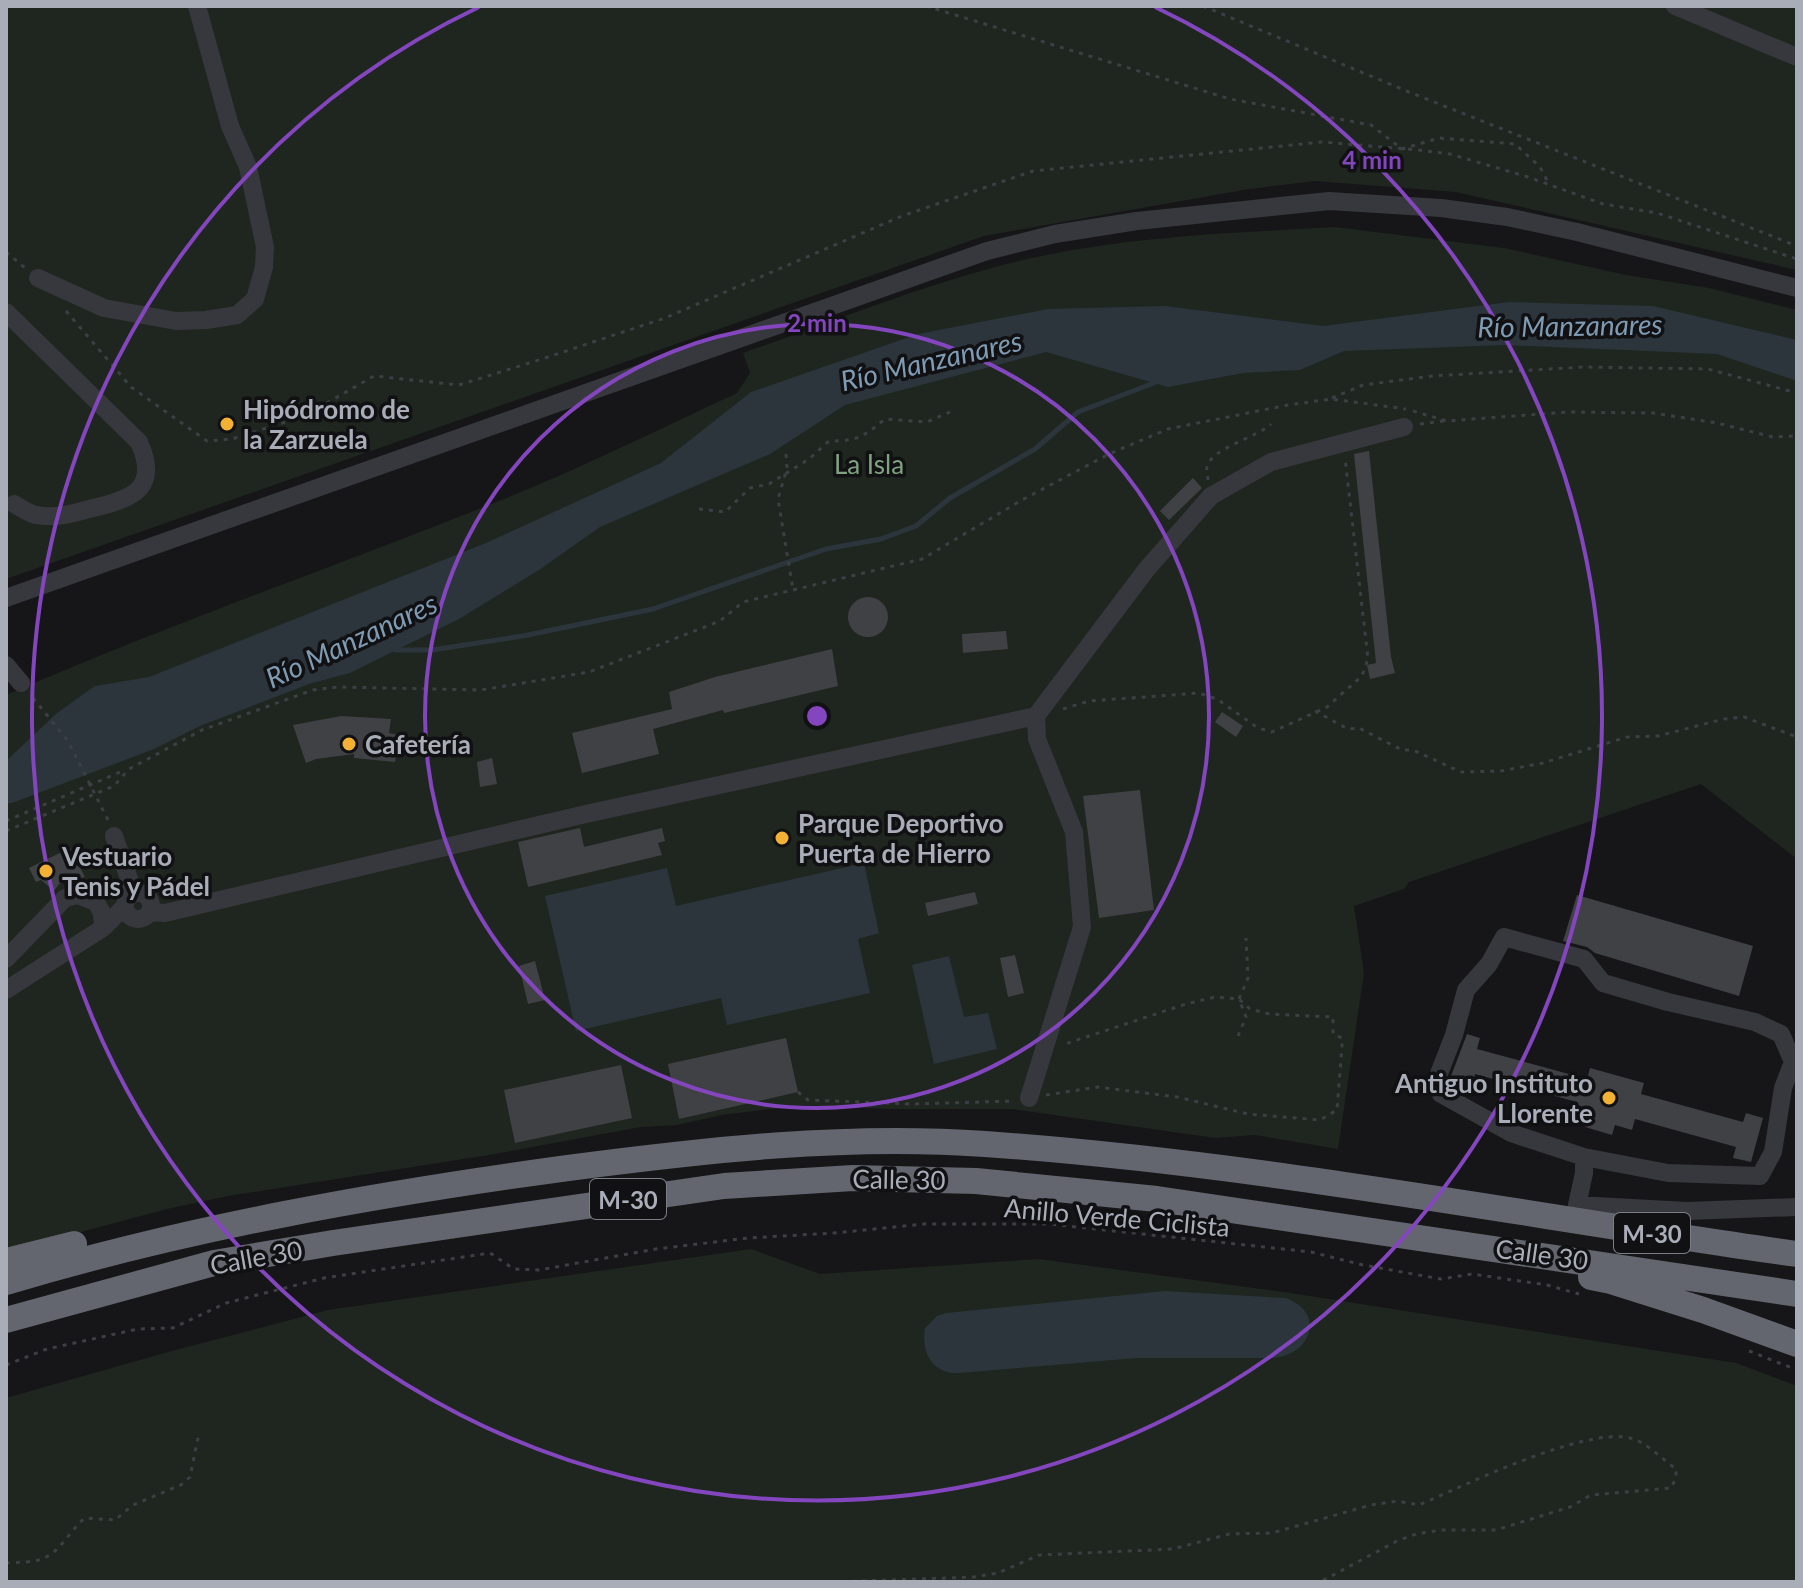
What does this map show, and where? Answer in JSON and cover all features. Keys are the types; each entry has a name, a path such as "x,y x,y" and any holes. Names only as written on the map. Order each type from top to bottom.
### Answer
{"highway":[{"name":"Calle 30","path":"6,1282 152,1241 304,1209 443,1185 709,1150 846,1140 983,1143 1181,1162 1507,1208 1797,1254"},
{"name":"Calle 30","path":"6,1320 214,1263 470,1221 692,1190 853,1178 976,1181 1157,1199 1389,1231 1797,1294"},
{"path":"1507,1208 1577,1205"},
{"path":"1389,1231 1452,1256 1611,1281 1797,1344"},
{"path":"6,1261 99,1238 152,1241"}],"street":[{"path":"38,278 104,308 176,321 237,315 255,299 264,267 265,247 248,167 230,126 197,6"},
{"path":"1675,6 1797,57"},
{"path":"6,598 987,251 1068,232 1137,221 1329,201 1441,208 1507,217 1577,232 1797,288"},
{"path":"6,312 139,442 148,462 142,485 128,500 68,514 35,515 14,504"},
{"path":"1029,1098 1082,927 1074,832 1037,739 1036,716 1146,570 1211,496 1271,462 1404,427"},
{"path":"6,665 21,683"},
{"path":"6,990 103,928 129,900 146,896 151,903 150,912 165,913 586,814 1036,716"},
{"path":"111,828 129,900"},
{"path":"6,959 65,898 78,895 96,902 102,913 103,928"},
{"path":"1504,937 1584,959 1603,983 1755,1022 1781,1034 1793,1062 1783,1088 1773,1152 1760,1176 1668,1173 1584,1157 1511,1133 1441,1094 1438,1076 1454,1035 1466,990 1489,964 1504,937"},
{"path":"1584,1157 1577,1205 1687,1211 1797,1207"}],"path":[{"path":"926,6 1230,99 1371,125 1402,149"},
{"path":"1203,6 1797,246"},
{"path":"1402,149 1439,138 1515,144 1540,167 1549,184"},
{"path":"59,302 131,387 207,441 232,439 304,416 374,376 459,385 542,359 665,318 902,216 1033,171 1322,142 1450,154 1603,204 1657,213 1797,259"},
{"path":"6,252 38,278"},
{"path":"1331,399 1363,385 1432,376 1584,367 1708,369 1797,393"},
{"path":"6,821 129,769 202,730 313,690 338,687 481,690 589,672 720,621 743,602 922,559 1109,454 1168,429 1331,399 1398,407 1446,420"},
{"path":"699,509 725,512 750,488 769,484 809,459 829,441 864,437 885,419 927,422 950,412"},
{"path":"1404,427 1446,420 1567,412 1653,413 1717,423 1773,437 1797,436"},
{"path":"1211,496 1207,467 1211,460 1241,439 1258,435 1271,424"},
{"path":"786,454 778,499 793,590"},
{"path":"1036,716 1089,701 1199,693 1217,699 1258,728 1272,732 1327,707 1362,676 1368,659 1344,454"},
{"path":"33,698 68,741 111,828"},
{"path":"1315,711 1348,729 1359,728 1402,750 1413,750 1461,772 1501,771 1543,763 1627,737 1658,736 1724,719 1744,717 1797,737"},
{"path":"6,831 114,786 129,769"},
{"path":"1238,1036 1246,1017 1239,999 1248,978 1246,938"},
{"path":"798,1092 808,1100 912,1104 1009,1103 1098,1087 1177,1097 1267,1117 1320,1120 1337,1110 1342,1038 1333,1034 1333,1017 1269,1014 1250,1009 1239,999 1215,997 1063,1046 1046,1042"},
{"name":"Anillo Verde Ciclista","path":"6,1365 47,1349 138,1329 173,1328 226,1303 324,1278 490,1253 514,1269 539,1270 656,1249 748,1238 924,1224 1049,1224 1311,1252 1441,1279 1472,1274 1547,1285 1590,1297"},
{"path":"1742,1348 1797,1370"},
{"path":"6,1563 43,1559 59,1547 85,1518 115,1520 133,1505 181,1485 190,1477 199,1433"},
{"path":"832,1582 974,1577 998,1573 1039,1555 1173,1549 1229,1534 1272,1533 1371,1505 1398,1501 1419,1505 1553,1450 1601,1437 1634,1438 1676,1469 1671,1488 1591,1495 1570,1507 1496,1530 1441,1530 1416,1534 1320,1582"}],"green space":[{"name":"Hipódromo de la Zarzuela","path":"6,6 1797,6 1797,270 1456,192 1315,181 1249,189 984,236 6,579"},
{"name":"Parque Deportivo Puerta de Hierro","path":"1335,227 1504,248 1626,275 1709,288 1797,310 1797,859 1701,784 1409,882 1404,889 1354,906 1364,973 1338,1149 1255,1135 1215,1138 1012,1109 803,1105 722,1115 677,1125 641,1127 495,1154 228,1196 6,1252 6,695 563,474 737,393 750,373 743,353 886,301 995,267 1069,251 1183,236"},
{"path":"751,1249 820,1274 1039,1259 1291,1293 1736,1363 1797,1386 1797,1582 6,1582 6,1398 328,1310"}],"water":[{"name":"Río Manzanares","path":"1509,302 1653,306 1797,340 1797,381 1717,354 1504,345 1344,351 1300,370 1243,373 1168,387 1046,352 845,405 770,454 600,527 539,570 459,619 350,673 309,684 200,726 154,749 6,803 6,761 57,713 95,686 149,677 486,543 661,463 751,392 918,334 1048,309 1165,306 1323,326"},
{"path":"864,863 879,933 858,939 870,993 727,1025 721,998 576,1031 545,896 667,868 676,906"},
{"path":"949,956 964,1017 988,1013 997,1049 934,1064 912,965"},
{"path":"1165,1291 1285,1298 1306,1312 1309,1331 1298,1349 1274,1358 1136,1358 959,1373 935,1366 925,1345 925,1328 937,1316 946,1313"}],"building":[{"path":"1369,451 1395,673 1370,679 1367,665 1376,663 1354,454"},
{"path":"1193,478 1202,488 1169,520 1160,511"},
{"path":"868,597 882,603 888,617 882,631 868,637 854,631 848,617 854,603"},
{"path":"1006,631 1008,649 963,653 962,634"},
{"path":"832,649 838,686 724,713 723,710 653,729 659,754 582,773 572,733 672,709 669,692 715,677"},
{"path":"1222,712 1243,726 1236,737 1215,722"},
{"name":"Cafetería","path":"341,716 391,719 389,733 399,735 395,762 354,758 354,754 306,763 293,725"},
{"path":"492,758 497,784 480,787 477,762"},
{"path":"1140,790 1154,910 1099,918 1083,796"},
{"path":"580,828 584,847 662,828 665,841 658,843 662,855 528,887 518,842"},
{"name":"Vestuario Tenis y Pádel","path":"70,848 85,877 59,884 54,891 41,880 36,882 29,868"},
{"path":"975,892 978,904 928,916 925,903"},
{"path":"1577,895 1753,946 1739,996 1563,941"},
{"path":"1015,955 1024,993 1008,997 1000,958"},
{"path":"535,961 545,1000 528,1004 519,966"},
{"name":"Antiguo Instituto Llorente","path":"1467,1034 1480,1038 1477,1049 1587,1079 1590,1068 1644,1083 1641,1094 1743,1122 1746,1113 1763,1118 1751,1162 1733,1158 1736,1147 1635,1119 1632,1130 1615,1125 1612,1135 1585,1127 1587,1117 1574,1114 1577,1102 1475,1074 1473,1082 1451,1076"},
{"path":"786,1038 798,1092 679,1119 668,1064"},
{"path":"621,1065 632,1118 515,1143 504,1090"}],"waterway":[{"name":"Río Manzanares","path":"396,650 432,650 523,636 653,609 826,549 881,539 916,526 950,498 1035,449 1078,412 1154,383"}],"place":[{"name":"Hipódromo de la Zarzuela","path":"227,424"},
{"name":"Cafetería","path":"349,744"},
{"name":"Parque Deportivo Puerta de Hierro","path":"782,838"},
{"name":"Vestuario Tenis y Pádel","path":"46,871"},
{"name":"Antiguo Instituto Llorente","path":"1609,1098"}],"park label":[{"name":"La Isla","path":"869,464"}]}
